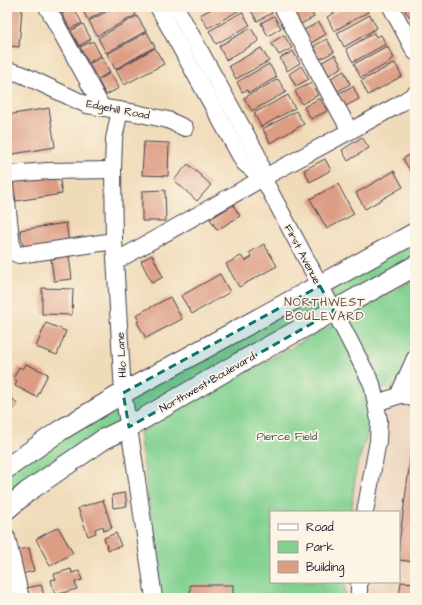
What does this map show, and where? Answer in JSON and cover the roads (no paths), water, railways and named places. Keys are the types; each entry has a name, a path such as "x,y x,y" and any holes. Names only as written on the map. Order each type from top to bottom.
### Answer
{"main road":[{"path":"7,468 61,430 123,393 415,233"},
{"name":"Northwest Boulevard","path":"7,509 28,492 104,439 129,427 239,363 415,266"}],"street":[{"path":"47,7 102,107"},
{"name":"First Avenue","path":"158,7 244,163 263,178"},
{"name":"First Avenue","path":"176,7 258,156 263,178 372,384 379,420 378,441 365,511"},
{"path":"282,7 350,131"},
{"path":"391,7 415,52"},
{"name":"Edgehill Road","path":"7,70 21,74 87,105 168,120 185,128"},
{"path":"116,261 263,178 398,105 415,94"},
{"name":"Hilo Lane","path":"120,110 114,139 113,170 114,241 123,393 154,598"},
{"path":"7,177 10,174 40,172 113,170"},
{"path":"7,202 12,247 14,253 19,255 114,241"},
{"path":"376,403 406,392 415,358"},
{"path":"406,392 415,399"},
{"path":"7,538 21,598"},
{"path":"359,583 359,598"}],"district":[{"name":"NORTHWEST BOULEVARD","path":"325,309"}],"park label":[{"name":"Pierce Field","path":"287,436"}]}
